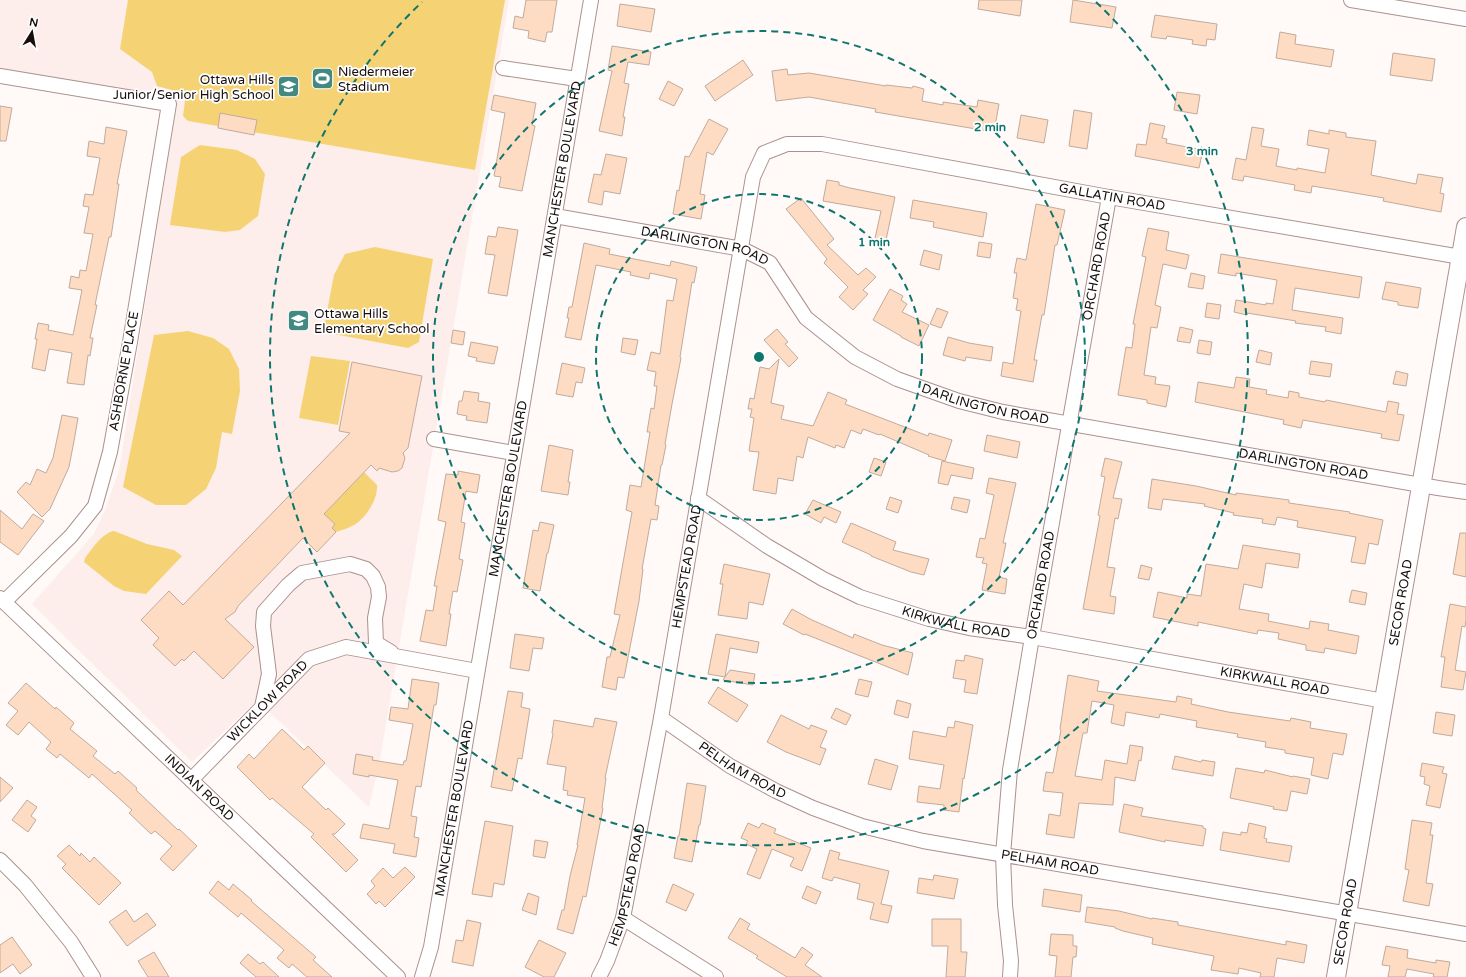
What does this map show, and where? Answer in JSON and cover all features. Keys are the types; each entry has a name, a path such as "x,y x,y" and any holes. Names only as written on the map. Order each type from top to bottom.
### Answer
{"main road":[{"name":"SECOR ROAD","path":"1336,977 1466,227"}],"street":[{"name":"MANCHESTER BOULEVARD","path":"422,977 431,947 591,0"},
{"path":"1351,0 1466,19"},
{"path":"503,68 577,79"},
{"name":"ASHBORNE PLACE","path":"0,76 170,104 110,452 95,506 71,536 2,600"},
{"name":"GALLATIN ROAD","path":"764,153 787,144 822,144 1109,197 1461,256"},
{"name":"HEMPSTEAD ROAD","path":"599,977 607,961 623,918 660,718 742,249 753,177 764,153"},
{"name":"ORCHARD ROAD","path":"1010,977 1011,961 1005,905 1003,855 1010,770 1109,197"},
{"name":"DARLINGTON ROAD","path":"555,216 742,249 770,263 806,318 855,357 897,379 959,401 1003,412 1466,492"},
{"path":"434,439 514,453"},
{"name":"KIRKWALL ROAD","path":"698,498 767,546 823,578 860,597 929,619 969,628 1032,637 1384,701"},
{"path":"262,707 269,674 263,626 264,612 288,584 302,573 350,564 366,569 373,576 378,587 379,597 375,618 376,643 399,657"},
{"name":"INDIAN ROAD","path":"2,600 398,977"},
{"name":"WICKLOW ROAD","path":"191,780 309,659 346,647 477,671"},
{"name":"PELHAM ROAD","path":"660,718 730,766 776,791 813,808 862,826 915,839 1003,855 1466,934"},
{"path":"0,860 25,885 71,942 93,977"},
{"path":"623,918 716,977"}],"shaded area":[{"name":"Ottawa Hills Elementary School","path":"0,0 509,0 380,759 369,807 257,700 192,762 32,604 94,534 105,510 119,471 176,108 169,103 0,71"},
{"name":"Niedermeier Stadium","path":"128,0 505,0 475,170 188,121 183,116 186,94 157,86 152,72 120,49"},
{"path":"200,145 237,150 255,159 265,174 258,216 240,230 225,232 170,225 181,157"},
{"path":"375,247 433,259 419,342 408,348 323,332 334,275 345,254"},
{"path":"188,331 213,338 229,349 239,369 240,391 232,434 222,432 216,468 206,489 186,505 156,505 123,487 154,335"},
{"path":"311,356 350,361 338,425 299,418"},
{"path":"364,472 377,485 376,496 363,518 354,525 336,532 332,528 335,524 324,514"},
{"path":"114,531 147,544 174,550 182,556 146,594 124,591 114,586 84,562 85,558 98,542 110,532"}],"building":[{"path":"526,0 557,0 552,32 547,32 545,42 528,38 529,31 513,28 515,16 523,18"},
{"path":"979,0 1022,0 1020,16 978,9"},
{"path":"1073,0 1116,7 1112,28 1070,22"},
{"path":"620,4 655,9 651,32 617,26"},
{"path":"1155,15 1217,24 1215,40 1207,39 1206,46 1192,44 1193,40 1167,36 1166,39 1151,37"},
{"path":"1280,32 1296,35 1295,44 1334,50 1331,67 1276,58"},
{"path":"612,46 651,52 649,65 628,62 624,83 629,84 623,117 625,117 622,136 599,131 612,71 608,70"},
{"path":"1393,53 1435,59 1432,81 1390,75"},
{"path":"743,60 753,75 715,101 705,86"},
{"path":"787,69 788,75 809,73 886,86 912,88 913,86 924,89 922,101 943,105 943,102 977,107 978,100 999,104 994,132 875,112 876,109 809,97 776,101 772,71"},
{"path":"668,81 683,89 674,106 659,99"},
{"path":"1177,92 1200,95 1197,114 1174,110"},
{"path":"494,95 536,103 532,125 535,126 522,191 499,187 501,177 494,176 505,113 491,110"},
{"path":"0,106 12,108 6,141 0,141"},
{"path":"1074,110 1092,113 1087,149 1069,146"},
{"path":"220,113 257,120 254,135 218,128"},
{"path":"1021,115 1048,120 1044,143 1017,138"},
{"path":"709,119 728,129 713,155 707,152 700,194 705,195 701,219 673,214 677,190 679,191 685,156 689,157"},
{"path":"1150,123 1165,126 1162,138 1167,139 1166,143 1203,150 1199,168 1135,156 1137,144 1146,145"},
{"path":"106,127 127,131 117,184 119,184 111,237 109,237 95,305 97,305 90,338 93,338 90,356 88,355 84,385 67,383 72,353 49,349 45,371 32,368 37,339 35,339 38,323 49,325 48,330 73,335 82,290 69,288 71,276 79,278 80,270 86,271 93,234 84,233 89,207 83,206 85,194 93,195 100,158 87,156 89,141 104,144"},
{"path":"1252,127 1264,129 1261,146 1279,149 1276,166 1297,170 1297,168 1325,173 1329,149 1307,145 1309,130 1329,134 1329,130 1346,133 1346,137 1376,141 1371,175 1416,184 1418,174 1443,178 1440,193 1444,194 1441,212 1383,201 1384,198 1312,186 1311,193 1294,190 1295,185 1244,176 1243,181 1232,179 1236,158 1246,160"},
{"path":"606,154 627,158 620,194 604,191 602,205 588,202 594,174 601,175"},
{"path":"827,180 839,182 839,185 850,188 895,197 885,245 874,243 881,211 823,201"},
{"path":"801,198 834,239 827,245 858,275 866,268 876,277 863,290 868,294 853,310 839,297 848,287 824,263 827,259 786,209"},
{"path":"913,200 987,213 983,237 933,227 934,222 910,218"},
{"path":"1036,204 1065,210 1057,245 1055,245 1044,315 1042,315 1034,360 1037,360 1033,382 1001,376 1003,362 1013,364 1021,311 1016,310 1018,299 1013,298 1017,273 1014,273 1017,258 1026,260"},
{"path":"498,227 518,230 507,296 488,293 495,255 485,254 488,236 496,237"},
{"path":"1148,228 1169,232 1166,250 1189,255 1186,269 1163,264 1155,305 1161,307 1157,328 1151,327 1144,375 1156,377 1155,384 1170,386 1166,407 1147,403 1147,400 1118,395 1126,347 1132,348 1135,324 1133,324 1146,257 1142,256"},
{"path":"979,242 992,244 990,258 977,256"},
{"path":"584,243 610,249 609,254 670,266 671,261 697,267 694,283 692,282 681,358 666,445 661,465 655,505 659,506 657,520 651,519 642,569 639,601 624,678 618,677 616,690 602,687 607,657 610,657 620,615 614,614 632,512 626,510 630,485 641,487 650,432 647,432 651,408 654,409 657,386 654,386 656,372 647,370 651,352 660,354 667,300 673,301 677,279 650,273 649,279 630,275 631,272 596,265 581,340 565,337 569,318 567,318 569,307 572,307"},
{"path":"924,250 942,255 939,270 920,265"},
{"path":"1221,254 1362,277 1359,298 1295,288 1292,310 1343,318 1341,334 1325,331 1326,327 1234,312 1236,300 1266,305 1266,303 1273,304 1277,280 1236,273 1236,276 1218,273"},
{"path":"1191,273 1205,276 1203,289 1188,287"},
{"path":"1386,282 1421,288 1418,308 1398,305 1398,302 1382,299"},
{"path":"890,289 903,296 901,300 907,304 902,312 929,325 919,346 873,320"},
{"path":"1207,303 1221,305 1219,319 1205,317"},
{"path":"937,308 948,312 941,328 930,324"},
{"path":"1180,327 1193,330 1190,343 1177,341"},
{"path":"777,329 788,342 785,344 798,358 789,367 764,340"},
{"path":"453,330 465,332 463,345 451,343"},
{"path":"948,337 969,343 993,347 991,361 966,357 965,361 943,355"},
{"path":"623,338 638,340 635,355 621,352"},
{"path":"1199,340 1212,342 1210,355 1197,353"},
{"path":"471,342 498,347 494,364 476,361 477,358 468,356"},
{"path":"1259,350 1272,353 1270,365 1256,362"},
{"path":"779,359 771,403 784,406 781,419 813,426 828,392 847,400 845,404 928,436 929,433 952,440 945,461 928,456 929,455 880,434 879,435 863,429 861,434 851,430 844,448 836,445 835,448 808,437 803,458 797,456 793,481 778,478 776,494 753,490 759,452 749,451 754,418 750,417 752,409 748,409 750,398 754,399 760,367 769,369"},
{"path":"1311,361 1332,364 1330,377 1309,374"},
{"name":"Ottawa Hills Elementary School","path":"352,362 422,376 408,448 403,453 405,458 402,468 398,471 392,472 379,468 377,471 371,465 324,514 335,524 332,528 336,532 317,552 303,538 238,606 235,612 225,619 254,647 223,679 194,651 184,661 182,659 175,666 153,645 159,638 141,620 169,591 183,605 350,433 339,431"},
{"path":"562,363 585,368 582,383 576,382 573,397 556,394"},
{"path":"1396,371 1408,374 1406,386 1393,384"},
{"path":"1236,377 1250,379 1249,387 1267,390 1266,394 1288,398 1289,391 1299,393 1299,397 1325,402 1326,400 1386,412 1388,401 1399,403 1397,414 1404,415 1399,441 1381,438 1382,434 1303,420 1301,428 1283,424 1284,420 1195,402 1198,382 1234,388"},
{"path":"464,391 479,393 478,401 490,403 487,423 466,420 467,416 457,414 459,401 462,401"},
{"path":"62,415 78,418 69,467 50,509 42,517 17,492 26,482 30,485 37,469 46,473 53,458"},
{"path":"987,435 1020,442 1017,458 984,451"},
{"path":"549,445 573,450 568,482 570,482 568,495 541,491"},
{"path":"874,458 886,462 881,476 869,472"},
{"path":"1105,458 1122,462 1113,498 1122,499 1118,519 1115,518 1107,567 1115,568 1110,596 1116,597 1114,614 1083,609 1100,516 1098,515 1105,477 1101,476"},
{"path":"942,461 974,468 972,479 951,475 948,485 938,483"},
{"path":"458,471 480,475 477,493 466,491 461,522 465,523 459,559 463,560 457,592 453,591 446,646 420,641 426,610 433,611 437,586 434,586 446,522 438,520 446,474 458,475"},
{"path":"989,478 1016,483 1003,543 1006,543 999,577 1007,579 1005,594 982,590 987,564 982,563 984,558 976,557 980,538 985,539 994,495 986,493"},
{"path":"1152,479 1196,486 1236,495 1236,493 1289,500 1289,503 1350,512 1349,513 1383,520 1378,545 1369,543 1365,564 1351,562 1356,537 1297,527 1298,521 1277,517 1275,525 1262,523 1263,519 1233,515 1234,513 1204,506 1205,504 1163,499 1161,510 1148,508"},
{"path":"890,497 902,501 898,513 886,509"},
{"path":"954,497 970,500 967,513 951,509"},
{"path":"813,500 841,512 836,523 824,517 821,523 805,514"},
{"path":"0,510 22,529 33,514 44,521 18,555 0,542"},
{"path":"540,522 554,525 540,591 523,588 533,530 538,531"},
{"path":"851,523 896,542 893,550 929,559 924,575 911,572 871,556 842,542"},
{"path":"1460,533 1466,533 1466,577 1453,574"},
{"path":"1243,545 1300,554 1298,568 1266,563 1262,588 1244,584 1239,609 1269,614 1268,621 1309,629 1310,621 1329,624 1328,630 1359,636 1356,654 1325,648 1324,653 1306,650 1306,645 1278,639 1279,633 1258,630 1257,634 1198,622 1198,626 1153,617 1158,592 1187,598 1187,594 1201,596 1206,564 1238,569"},
{"path":"724,564 770,574 763,605 749,602 747,619 718,615 723,584 720,584"},
{"path":"1141,565 1152,568 1149,580 1138,578"},
{"path":"1352,590 1367,593 1365,605 1349,602"},
{"path":"1450,604 1466,607 1465,627 1462,626 1455,670 1466,672 1463,690 1441,687 1445,657 1441,657"},
{"path":"792,609 812,620 853,638 854,634 882,645 913,653 908,675 805,634 804,635 783,624"},
{"path":"515,634 544,638 542,649 533,648 529,671 510,668"},
{"path":"716,634 759,642 757,653 730,648 725,677 708,674"},
{"path":"965,655 983,659 977,694 964,692 966,680 953,678 956,660 964,661"},
{"path":"730,670 755,674 753,685 723,680"},
{"path":"1068,675 1099,681 1097,691 1176,702 1177,696 1192,699 1191,704 1228,712 1290,721 1291,718 1311,722 1310,728 1347,734 1343,755 1333,753 1328,779 1311,775 1314,758 1285,753 1285,750 1265,747 1266,742 1237,737 1238,734 1196,727 1197,721 1160,714 1159,718 1126,712 1124,726 1111,723 1114,705 1092,701 1087,733 1083,733 1075,776 1102,780 1105,760 1127,764 1130,745 1143,747 1141,761 1139,760 1135,781 1115,777 1113,805 1079,803 1074,838 1046,834 1049,814 1060,816 1063,793 1043,791 1046,772 1053,773 1061,730"},
{"path":"412,679 439,683 421,787 416,786 411,816 417,817 414,837 419,838 416,857 393,853 395,844 360,838 363,824 389,829 398,780 353,774 356,754 373,757 372,760 403,765 404,761 406,761 413,724 389,720 391,707 408,709"},
{"path":"859,679 872,682 868,697 855,694"},
{"path":"26,683 55,709 56,707 74,723 70,729 97,751 93,756 115,774 118,771 137,788 136,790 178,830 179,829 197,846 173,871 160,859 172,846 155,831 151,834 129,813 132,810 92,774 89,778 60,754 57,758 46,749 51,742 29,722 18,735 6,725 18,711 8,703"},
{"path":"718,687 748,705 737,722 708,703"},
{"path":"508,691 523,693 521,707 530,709 522,759 518,758 512,791 491,787"},
{"path":"897,700 911,704 908,718 894,714"},
{"path":"836,708 851,715 846,725 831,718"},
{"path":"1436,712 1455,715 1452,736 1433,733"},
{"path":"781,715 809,729 811,725 827,731 820,747 826,749 820,765 786,752 767,742"},
{"path":"595,718 617,722 605,778 603,808 586,897 583,896 573,934 557,929 562,910 564,910 570,876 578,845 585,798 567,795 568,791 563,790 566,767 547,764 553,734 554,720 593,727"},
{"path":"955,721 973,725 964,779 963,778 959,812 944,810 944,805 917,802 919,786 940,789 944,765 909,759 913,731 946,737 948,727 954,728"},
{"path":"282,729 304,750 308,746 325,763 302,787 326,810 328,808 345,824 335,834 332,834 358,860 346,872 311,837 314,834 272,798 270,800 237,767 249,754 254,759"},
{"path":"1175,756 1201,762 1202,760 1215,762 1213,776 1172,769"},
{"path":"875,759 898,766 891,790 868,784"},
{"path":"1422,763 1444,767 1442,773 1447,774 1440,808 1426,805 1430,786 1424,784 1425,777 1420,776"},
{"path":"1236,768 1264,773 1265,770 1293,777 1310,779 1307,794 1291,791 1287,811 1230,798"},
{"path":"0,777 13,788 0,802"},
{"path":"687,783 706,786 692,862 674,858"},
{"path":"27,800 37,807 31,816 36,820 28,832 12,820"},
{"path":"1124,804 1143,808 1141,816 1203,826 1203,828 1206,829 1203,846 1165,840 1165,842 1119,832"},
{"path":"1412,820 1432,823 1430,835 1433,835 1426,883 1433,884 1429,906 1403,901 1409,870 1405,869"},
{"path":"485,821 513,826 504,885 494,883 492,897 472,894"},
{"path":"748,823 759,828 762,823 776,829 774,833 811,848 802,871 790,866 794,858 772,849 760,879 747,874 757,849 746,844 748,841 741,838"},
{"path":"1249,823 1266,827 1264,838 1267,839 1266,842 1292,846 1289,862 1220,850 1223,832 1241,835 1241,832 1247,833"},
{"path":"535,840 548,842 545,858 533,856"},
{"path":"69,845 80,856 81,853 90,862 94,857 121,883 99,905 62,868 66,864 57,856"},
{"path":"830,850 840,853 838,859 889,871 881,904 892,906 888,923 870,919 874,903 857,899 860,884 834,877 832,881 822,878"},
{"path":"405,867 415,877 385,907 379,901 376,904 367,894 375,886 371,881 383,868 393,878"},
{"path":"934,875 958,879 954,899 917,893 919,878 933,880"},
{"path":"218,881 229,890 233,884 252,900 251,901 316,957 313,960 332,977 307,977 292,964 289,968 277,958 284,950 241,913 238,917 209,893"},
{"path":"673,884 694,894 686,911 666,902"},
{"path":"807,886 821,892 816,904 802,898"},
{"path":"1044,889 1082,895 1080,912 1042,906"},
{"path":"528,893 539,897 536,915 522,910"},
{"path":"1087,907 1119,911 1152,919 1178,922 1178,925 1286,945 1286,941 1307,945 1304,963 1277,958 1274,977 1260,977 1261,973 1239,968 1238,974 1211,970 1214,956 1152,944 1153,938 1123,931 1115,927 1085,922"},
{"path":"126,910 134,922 147,913 156,925 127,946 109,922"},
{"path":"740,918 750,924 747,929 795,958 802,947 813,955 805,965 822,977 787,977 756,958 758,956 728,938"},
{"path":"932,919 961,919 961,952 967,952 965,977 946,977 948,946 932,946"},
{"path":"467,920 481,923 473,966 452,962 456,940 463,941"},
{"path":"1051,934 1073,935 1073,946 1077,946 1076,957 1073,957 1071,977 1055,977 1057,956 1049,955"},
{"path":"12,937 32,965 20,974 13,964 0,973 0,945"},
{"path":"539,940 566,953 554,977 544,977 525,967"},
{"path":"1386,946 1408,950 1407,958 1436,963 1436,960 1450,962 1447,977 1433,977 1434,974 1407,969 1405,977 1388,977 1390,966 1382,965"},
{"path":"154,952 169,977 148,977 138,961"},
{"path":"248,954 260,964 263,962 279,977 256,977 240,963"}],"place":[{"name":"Niedermeier Stadium","path":"323,79"},
{"name":"Ottawa Hills Junior/Senior High School","path":"289,87"},
{"name":"Ottawa Hills Elementary School","path":"298,321"}]}
